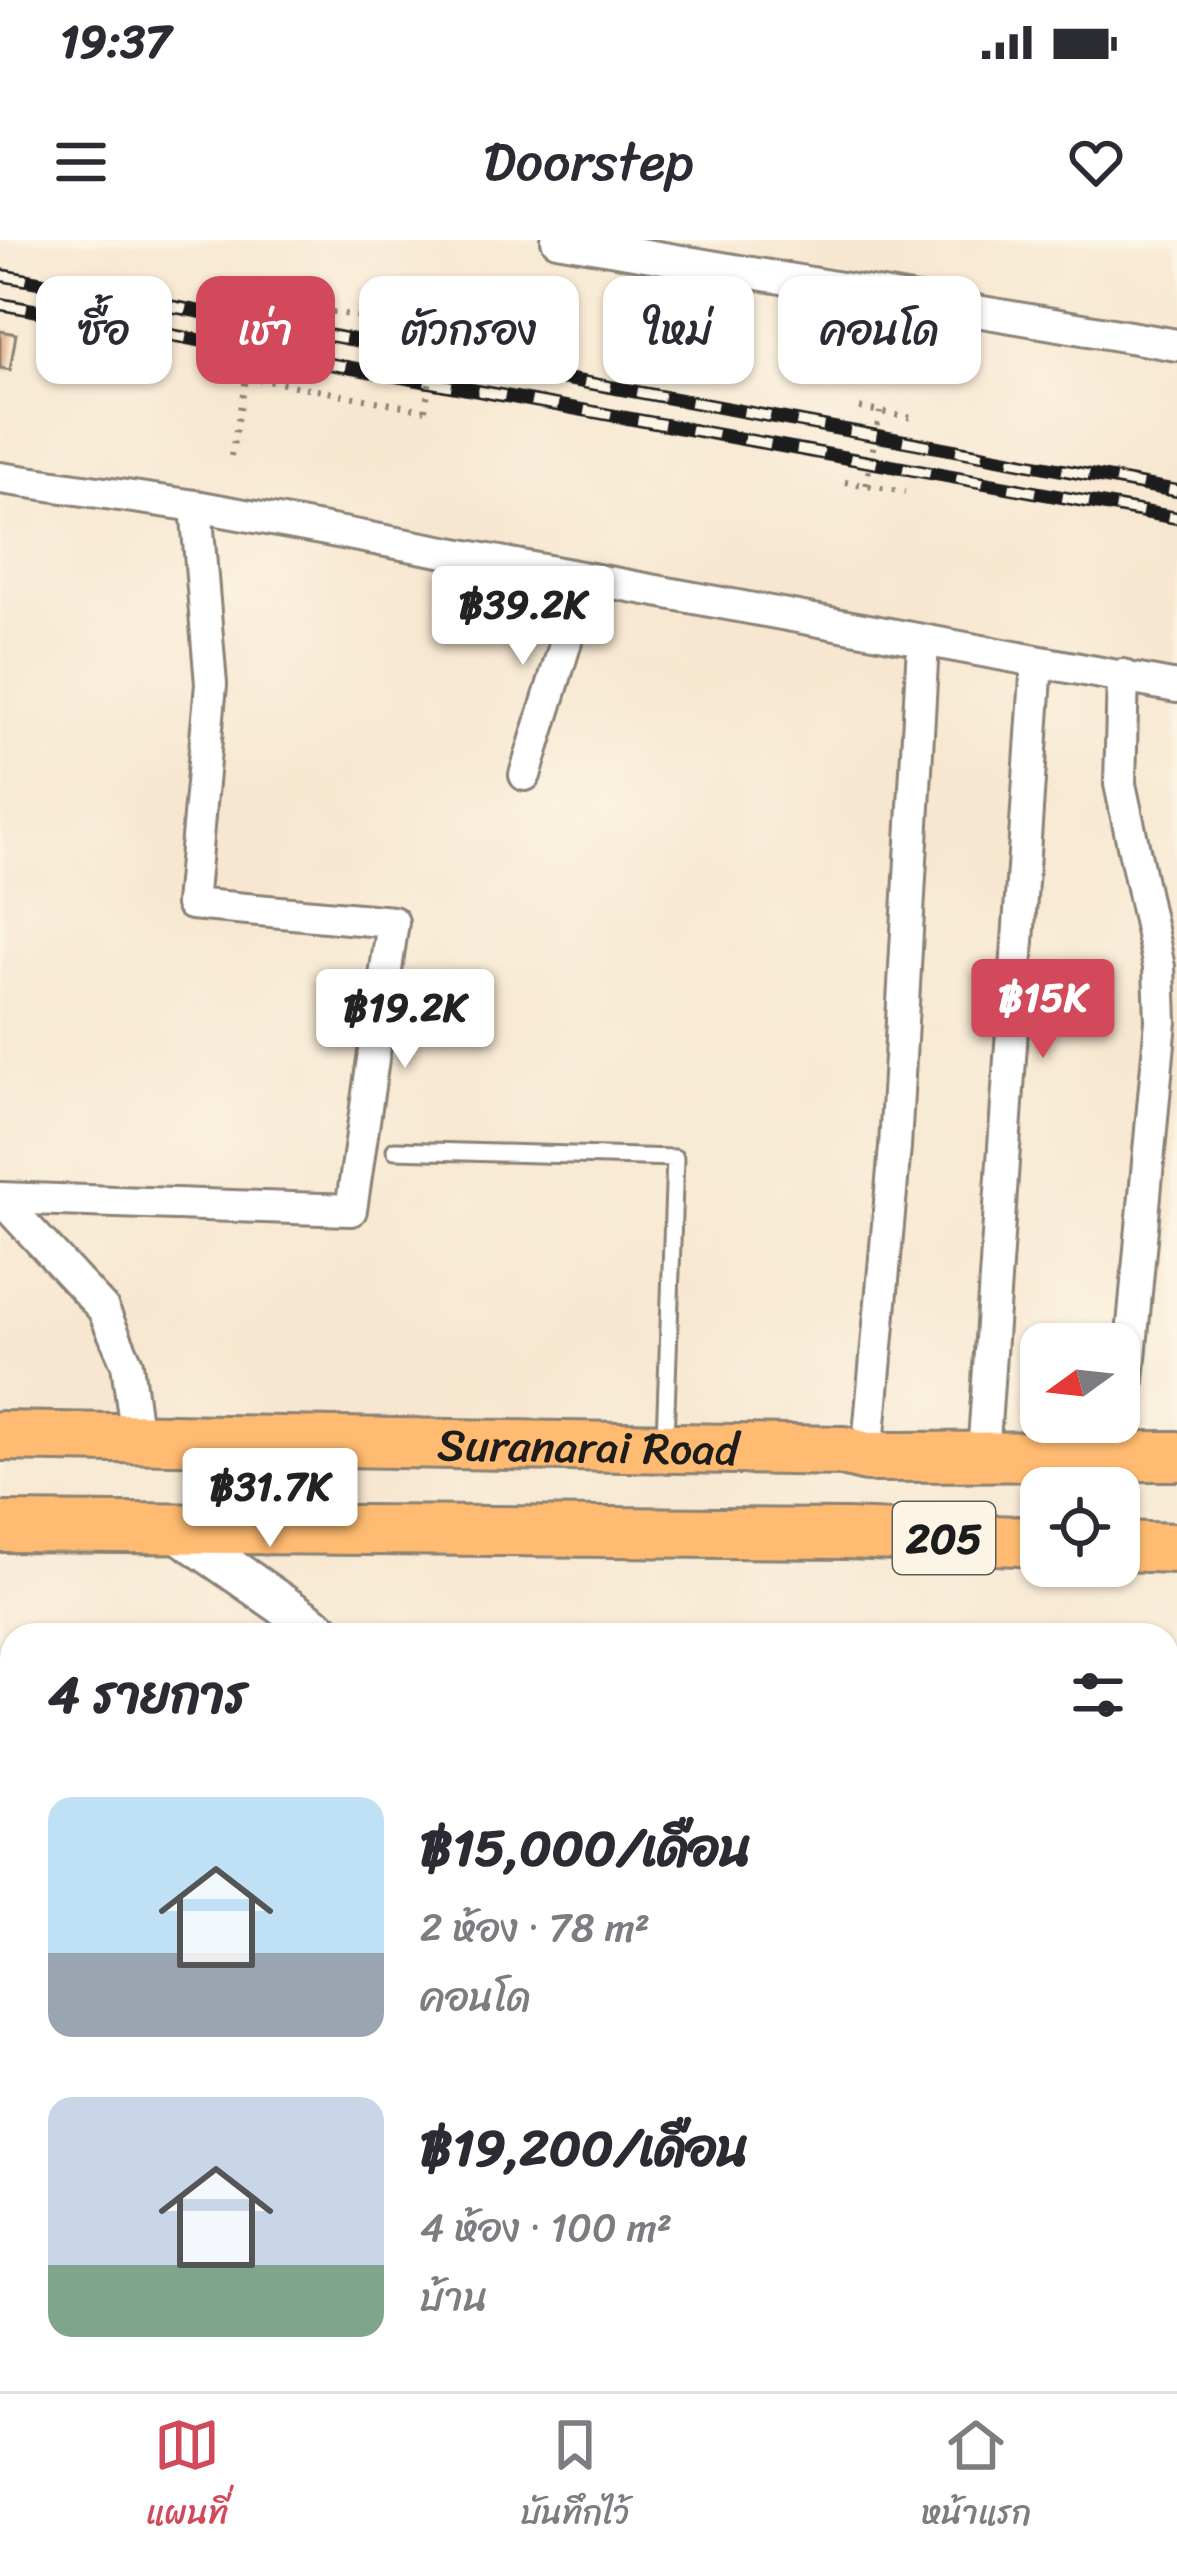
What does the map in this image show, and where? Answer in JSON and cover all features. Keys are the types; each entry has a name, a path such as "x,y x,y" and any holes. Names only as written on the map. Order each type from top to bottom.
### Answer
{"main road":[{"name":"Suranarai Road","path":"0,1436 1177,1456"},
{"path":"846,1534 855,1454"},
{"name":"Suranarai Road","path":"0,1527 846,1534 1020,1541"},
{"path":"1140,1547 1177,1548"}],"street":[{"path":"557,240 1177,345"},
{"path":"0,478 196,506 923,644 1177,687"},
{"path":"0,1198 351,1210 393,922 191,904 212,684 196,506"},
{"path":"525,775 585,580"},
{"path":"855,1454 895,1147 923,644"},
{"path":"983,1456 1037,662"},
{"path":"1120,1456 1161,1022 1159,967 1120,784 1123,675"},
{"path":"0,1198 103,1310 127,1364 137,1439"},
{"path":"171,1527 309,1623"}],"lane":[{"path":"395,1150 675,1158 664,1448"}],"path":[{"path":"281,384 425,410 438,331 335,311"},
{"path":"231,456 245,384"},
{"path":"860,408 918,419"},
{"path":"866,485 880,412"},
{"path":"844,482 905,492"}],"building":[{"path":"0,331 16,334 10,370 0,368"}],"railway":[{"path":"0,275 1177,491"},
{"path":"0,304 1177,518"}]}
